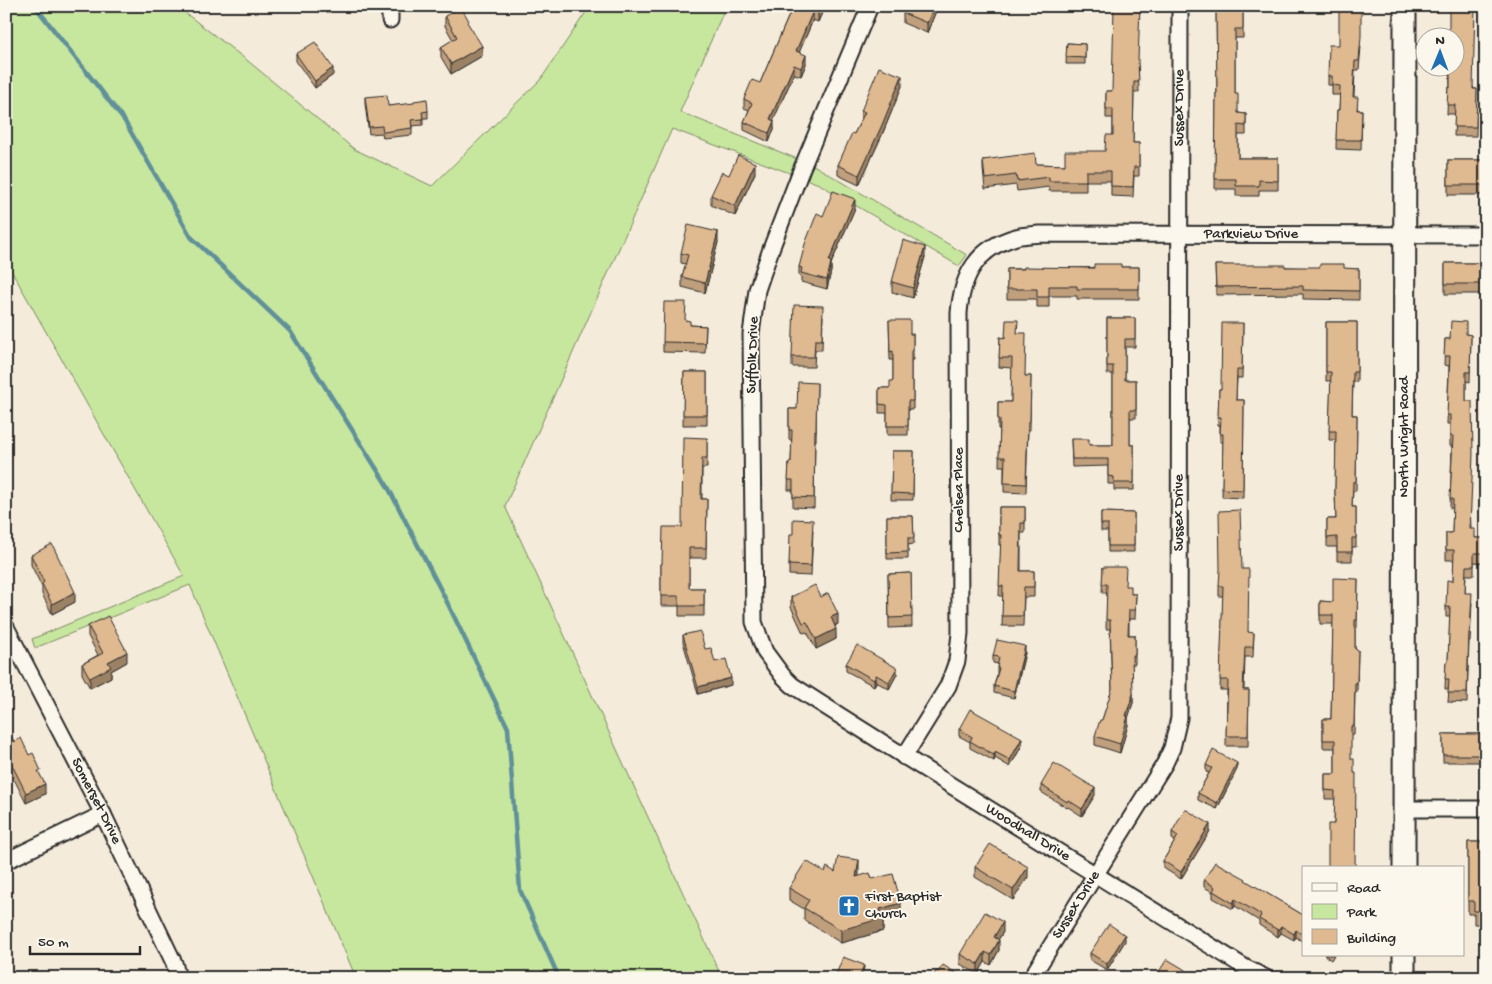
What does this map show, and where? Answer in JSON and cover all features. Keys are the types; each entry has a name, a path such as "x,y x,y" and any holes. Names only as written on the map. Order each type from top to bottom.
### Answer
{"main road":[{"name":"North Wright Road","path":"1404,866 1405,6"},
{"path":"1404,956 1404,978"}],"street":[{"name":"Suffolk Drive","path":"792,685 765,652 754,622 751,334 757,290 771,249 802,168 870,6"},
{"name":"Sussex Drive","path":"1031,978 1165,763 1179,718 1180,6"},
{"name":"Parkview Drive","path":"1017,236 1040,234 1486,235"},
{"name":"Chelsea Place","path":"904,757 948,686 957,662 960,633 960,294 972,266 984,252 1017,236"},
{"name":"Somerset Drive","path":"6,627 103,814 174,963 178,978"},
{"name":"Woodhall Drive","path":"792,685 904,757 1096,874 1243,973 1266,978"},
{"path":"1405,809 1486,809"},
{"path":"6,861 103,814"}],"green space":[{"path":"6,6 176,6 248,61 354,149 432,186 541,79 590,6 726,6 680,112 815,166 967,255 959,266 819,184 672,129 505,506 722,978 356,978 190,585 35,648 32,639 184,576 6,261"}],"building":[{"path":"793,6 821,6 818,13 813,11 796,51 806,55 801,68 794,65 770,119 774,121 769,133 744,122 752,103 744,99 752,80 760,83"},
{"path":"906,6 934,6 927,23 903,13"},
{"path":"1114,6 1140,6 1139,82 1134,82 1133,143 1139,143 1139,167 1134,167 1133,187 1111,186 1111,171 1086,171 1086,181 1049,181 1049,177 1017,181 1016,175 985,179 983,160 1035,153 1036,164 1065,165 1065,151 1105,151 1106,135 1113,135 1113,109 1106,109 1106,91 1112,91"},
{"path":"1216,6 1243,6 1243,29 1235,29 1235,94 1238,94 1238,113 1246,114 1246,126 1238,125 1238,158 1278,158 1278,181 1259,180 1259,186 1236,186 1236,179 1215,179 1217,93"},
{"path":"1339,6 1361,6 1359,61 1355,61 1353,97 1358,97 1357,110 1362,110 1361,140 1336,140 1340,86 1332,85 1332,76 1328,76 1329,45 1339,45"},
{"path":"1449,6 1475,6 1473,89 1477,89 1476,127 1454,127 1455,105 1447,105 1450,78 1464,78 1464,28 1449,28"},
{"path":"461,7 469,21 467,22 482,46 451,64 441,47 457,37 445,16"},
{"path":"315,42 333,68 315,81 296,54"},
{"path":"1067,43 1085,44 1085,58 1066,57"},
{"path":"879,67 902,76 859,175 838,165 852,133 854,134 865,112 861,111"},
{"path":"387,95 388,106 414,103 414,101 427,99 428,111 422,112 423,119 411,120 412,128 383,132 382,126 369,127 365,97"},
{"path":"738,155 755,163 735,206 711,195 722,172 729,175"},
{"path":"1448,160 1486,160 1486,185 1448,185"},
{"path":"833,191 855,199 829,261 831,262 827,280 801,273 802,268 799,267 805,244 817,213 823,216"},
{"path":"688,225 718,232 705,283 682,277 688,255 681,253"},
{"path":"903,240 925,247 913,288 892,282"},
{"path":"1445,263 1486,263 1486,284 1445,284"},
{"path":"1094,264 1121,264 1121,267 1139,267 1139,289 1077,289 1077,286 1049,286 1049,297 1037,297 1037,289 1007,289 1007,269 1024,269 1024,267 1094,268"},
{"path":"1320,264 1344,264 1344,268 1359,269 1359,291 1303,290 1303,286 1216,287 1215,265 1320,267"},
{"path":"664,302 686,302 685,320 690,321 690,325 706,326 705,343 663,342"},
{"path":"794,305 823,306 822,340 815,340 814,357 792,357"},
{"path":"1107,318 1135,318 1135,339 1125,339 1125,380 1136,380 1136,410 1130,410 1130,445 1134,445 1134,483 1114,483 1114,477 1108,476 1108,459 1072,459 1071,439 1089,439 1089,445 1113,445 1113,366 1107,366"},
{"path":"889,320 910,320 910,334 913,334 911,381 913,381 913,401 908,401 908,426 887,426 887,405 879,404 879,388 890,388 890,381 893,381 893,351 890,352"},
{"path":"1006,320 1018,320 1017,333 1026,333 1025,376 1031,376 1026,484 1004,483 1005,457 999,457 1000,420 998,420 998,402 1011,402 1012,358 999,358 1000,337 1005,338"},
{"path":"1451,321 1466,322 1466,334 1471,335 1470,372 1466,372 1466,401 1472,401 1473,454 1470,529 1475,529 1475,538 1484,538 1484,553 1474,553 1474,566 1466,566 1465,593 1472,593 1467,693 1448,693 1449,679 1445,679 1446,662 1448,662 1450,607 1446,607 1447,580 1453,581 1454,550 1446,550 1446,533 1452,533 1453,499 1450,499 1453,436 1450,436 1450,415 1447,415 1450,356 1444,356 1445,339 1450,339"},
{"path":"1326,322 1357,322 1357,372 1353,372 1352,415 1357,415 1356,482 1353,482 1352,507 1356,507 1356,538 1352,538 1352,552 1337,552 1337,537 1327,538 1327,519 1336,519 1336,431 1329,431 1331,372 1326,372"},
{"path":"1222,323 1243,323 1242,370 1237,370 1236,400 1244,400 1243,490 1222,489 1223,434 1220,434 1221,417 1218,417 1219,389 1221,389"},
{"path":"684,372 707,372 707,415 683,415"},
{"path":"798,382 817,383 814,498 793,497 793,480 788,480 789,462 791,462 792,430 789,430 789,409 797,409"},
{"path":"683,437 707,438 707,458 702,458 701,499 707,499 706,548 689,548 689,588 704,588 704,606 679,606 679,596 661,596 663,527 682,527"},
{"path":"892,451 914,451 913,494 891,493"},
{"path":"999,507 1025,507 1025,523 1021,523 1020,571 1034,571 1034,587 1024,587 1023,616 1002,616 1003,586 999,586 1001,535 999,535"},
{"path":"1240,510 1242,569 1249,569 1248,632 1254,633 1253,647 1245,647 1243,690 1249,690 1248,736 1226,736 1228,680 1220,680 1223,586 1219,586 1219,511"},
{"path":"1101,512 1134,513 1134,546 1108,546 1108,524 1101,524"},
{"path":"887,516 913,516 914,538 908,538 908,552 887,553"},
{"path":"793,519 813,520 811,566 789,565 790,534 793,534"},
{"path":"52,544 75,592 52,604 31,555"},
{"path":"1103,567 1126,567 1125,586 1131,586 1131,594 1136,594 1135,610 1129,610 1128,635 1135,635 1135,655 1132,655 1133,694 1120,744 1095,736 1112,689 1110,620 1106,620 1107,584 1102,584"},
{"path":"911,573 912,617 889,618 888,574"},
{"path":"1333,578 1358,579 1357,620 1355,620 1355,649 1358,650 1357,683 1355,683 1354,726 1351,726 1351,759 1354,759 1354,773 1356,773 1355,866 1328,866 1328,824 1334,824 1335,791 1325,790 1325,774 1335,774 1335,740 1323,740 1323,719 1331,719 1333,615 1320,615 1320,601 1333,602"},
{"path":"815,585 821,597 828,593 838,614 831,617 836,629 816,639 807,622 803,623 791,597"},
{"path":"108,616 127,652 108,662 111,667 90,678 82,664 103,653 88,626"},
{"path":"700,631 705,649 711,648 715,662 726,659 731,678 698,687 683,635"},
{"path":"997,640 1025,646 1014,691 994,686 999,668 997,668 999,657 993,656"},
{"path":"857,645 897,668 889,682 876,675 874,680 846,664"},
{"path":"970,709 1022,738 1010,760 995,752 994,755 970,741 972,737 959,729"},
{"path":"6,726 14,742 21,738 29,755 33,753 41,771 38,771 45,784 26,793 6,753"},
{"path":"1443,734 1486,734 1486,755 1443,755"},
{"path":"1213,750 1237,763 1217,803 1198,793 1212,768 1206,765"},
{"path":"1054,763 1095,788 1082,809 1068,800 1067,802 1041,785"},
{"path":"1185,809 1210,824 1181,872 1163,861 1178,836 1172,832"},
{"path":"1468,842 1486,842 1486,911 1474,911 1474,901 1468,901"},
{"path":"990,844 1028,867 1013,890 975,867"},
{"name":"First Baptist Church","path":"838,857 859,860 856,877 870,873 872,879 893,874 901,903 880,909 883,918 841,930 804,908 809,900 789,888 806,861 825,872 827,867 835,872"},
{"path":"1215,862 1246,879 1302,914 1302,934 1296,930 1294,934 1281,926 1278,930 1259,919 1261,915 1235,899 1233,903 1213,891 1215,887 1204,880"},
{"path":"985,912 1003,922 994,937 999,940 991,955 985,952 978,964 960,954"},
{"path":"1109,924 1125,935 1107,964 1090,953"},
{"path":"843,957 864,965 859,978 843,978 836,975"},
{"path":"1167,959 1187,971 1182,978 1155,978"},
{"path":"943,965 956,973 954,978 932,978 936,971 938,972"}],"waterway":[{"path":"35,6 124,120 191,237 290,331 388,487 448,604 508,728 520,890 559,978"}],"place":[{"name":"First Baptist Church","path":"849,906"}]}
